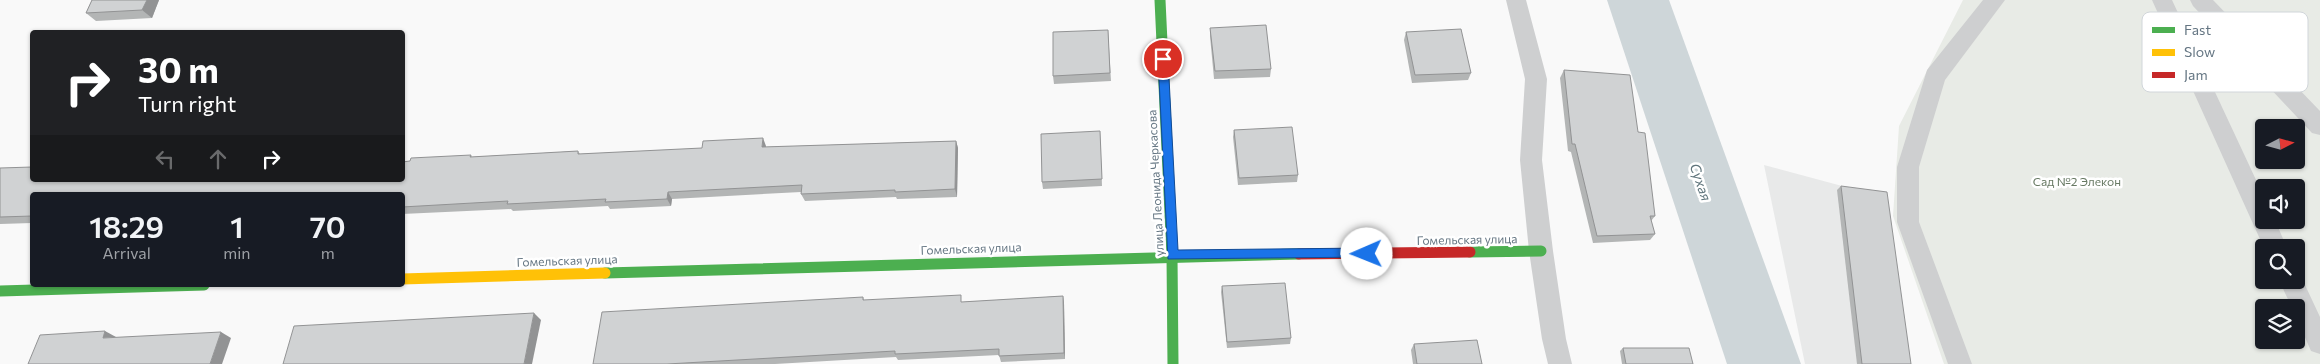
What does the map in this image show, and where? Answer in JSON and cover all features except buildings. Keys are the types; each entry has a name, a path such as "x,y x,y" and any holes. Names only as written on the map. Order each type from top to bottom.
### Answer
{"street":[{"name":"улица Леонида Черкасова","path":"1160,0 1172,256 1173,364"},
{"name":"Гомельская улица","path":"405,279 1172,256 1542,252"},
{"path":"0,291 136,287"}],"lane":[{"path":"1516,0 1536,80 1531,160 1554,339 1560,364"},
{"path":"1960,364 1908,222 1908,167 1935,76 1995,0"},
{"path":"2162,0 2168,12"},
{"path":"2200,0 2211,12"},
{"path":"2204,92 2272,239"},
{"path":"2288,92 2320,126"},
{"path":"2295,289 2320,343"}],"shaded area":[{"path":"1764,165 1883,197 1906,364 1805,364"}],"green space":[{"name":"Сад №2 Элекон","path":"1963,0 2320,0 2320,364 1944,364 1893,216 1899,126"}],"waterway":[{"name":"Сухая","path":"1638,0 1764,364"}],"traffic: fast":[{"path":"1160,0 1172,256 1173,364"},
{"path":"1470,252 1541,251"},
{"path":"605,273 1299,254"},
{"path":"0,291 136,287"}],"traffic: slow":[{"path":"405,279 605,273"}],"traffic: jam":[{"path":"1299,254 1470,252"}],"route":[{"path":"1163,59 1172,256 1367,254"}]}
